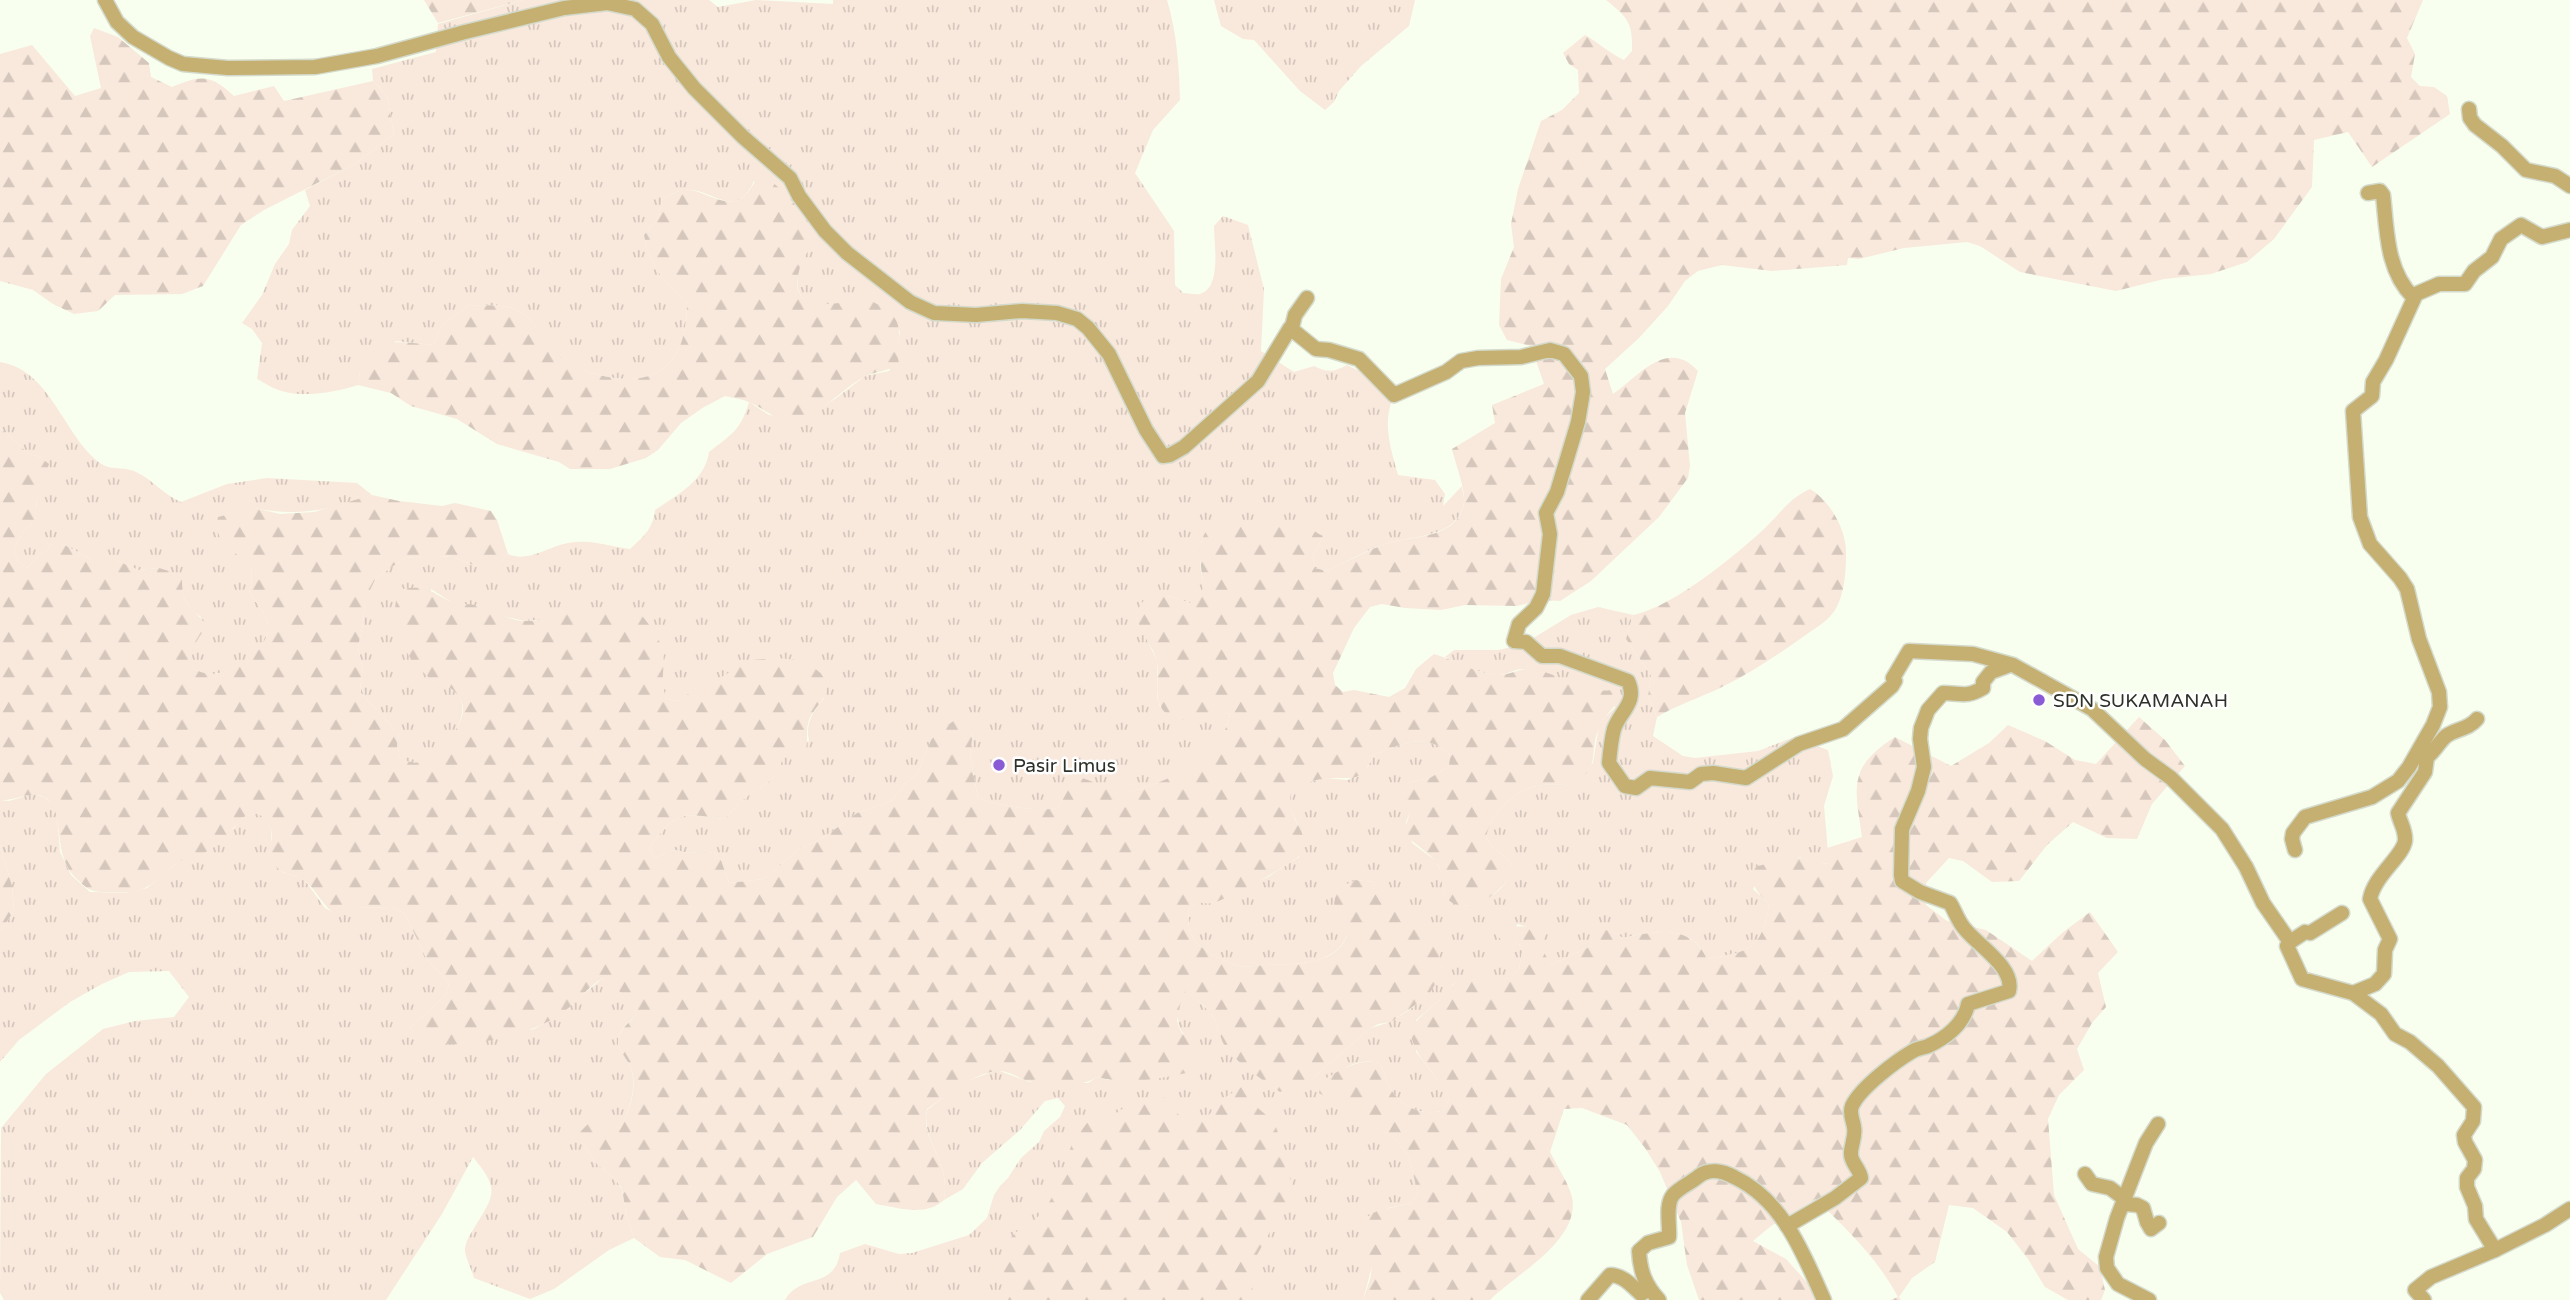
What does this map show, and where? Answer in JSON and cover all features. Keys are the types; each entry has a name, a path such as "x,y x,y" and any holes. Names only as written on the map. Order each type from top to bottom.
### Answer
{"street":[{"path":"105,0 117,22 133,37 163,54 183,64 228,68 315,67 377,56 564,8 607,3 635,9 652,24 669,57 694,88 743,137 790,178 799,196 825,231 848,253 910,302 934,313 1057,313 1077,319 1088,328 1109,354 1146,430 1163,456 1184,447 1258,381 1307,298"},
{"path":"2469,109 2470,118 2475,125 2502,146 2526,170 2555,176 2570,186"},
{"path":"2368,193 2380,191 2383,195 2385,233 2390,242 2390,254 2401,284 2413,297"},
{"path":"2295,850 2293,834 2305,817 2372,797 2398,781 2433,725 2440,707 2439,692 2419,639 2407,589 2370,544 2360,517 2352,414 2354,409 2372,396 2373,382 2386,360 2413,297 2418,292 2435,285 2465,284 2474,271 2491,257 2503,237 2521,225 2542,237 2570,230"},
{"path":"1292,327 1317,349 1359,359 1394,395 1435,377 1466,359 1521,357 1550,349 1564,354 1570,360 1581,376 1582,405 1564,468 1546,513 1550,534 1543,594 1536,608 1519,624 1514,642 1526,642 1542,656 1560,656 1628,681 1631,693 1629,702 1614,730 1609,763 1628,788 1641,785 1650,778 1690,782 1701,775 1713,773 1746,778 1800,744 1843,729 1892,686 1895,681 1893,678 1909,651 1973,654 2013,665 2092,709 2145,759 2171,778 2202,810 2211,815 2238,854 2263,903 2290,942"},
{"path":"1787,1226 1835,1198 1861,1178 1850,1153 1855,1129 1851,1113 1852,1106 1874,1081 1915,1049 1927,1046 1951,1032 1966,1012 1968,1004 2009,991 2009,977 1998,962 1962,927 1950,903 1914,889 1902,881 1901,875 1902,830 1918,791 1924,766 1920,738 1928,710 1943,693 1958,697 1974,693 1983,688 1983,682 1991,672 2013,665"},
{"path":"2353,993 2375,984 2384,974 2385,950 2390,939 2370,899 2383,872 2404,844 2404,827 2398,813 2425,772 2427,757 2444,738 2473,724 2477,719"},
{"path":"2342,913 2310,933 2305,932 2287,946 2301,979 2353,993 2381,1014 2395,1034 2410,1042 2444,1071 2474,1107 2473,1121 2464,1135 2475,1160 2474,1169 2467,1178 2467,1187 2475,1206 2476,1219 2495,1250"},
{"path":"2149,1300 2118,1284 2107,1268 2106,1257 2117,1218 2146,1143 2158,1124"},
{"path":"1659,1300 1649,1289 1640,1268 1639,1251 1648,1243 1669,1237 1669,1204 1672,1196 1704,1172 1727,1173 1764,1196 1787,1226 1824,1300"},
{"path":"2085,1174 2092,1184 2110,1188 2126,1200 2126,1204 2143,1208 2151,1229 2159,1223"},
{"path":"2424,1300 2415,1290 2431,1277 2545,1226 2570,1209"},
{"path":"1588,1300 1610,1275 1616,1275 1641,1294 1649,1289"}],"green space":[{"path":"424,0 523,0 438,23"},
{"path":"523,0 709,0 718,7 756,0 833,4 833,0 1167,0 1177,50 1180,100 1153,130 1135,173 1174,231 1175,285 1183,293 1198,294 1207,290 1214,274 1214,226 1223,216 1248,225 1264,289 1261,351 1294,372 1314,366 1330,371 1347,365 1363,373 1368,372 1393,398 1388,427 1398,475 1435,480 1445,494 1443,506 1462,486 1464,500 1460,514 1442,530 1382,545 1327,571 1315,568 1313,557 1323,536 1201,541 1200,565 1204,589 1200,599 1190,603 1168,596 1137,618 1157,661 1157,696 1160,707 1207,716 1218,712 1230,714 1219,740 1185,770 1157,783 1130,791 1076,777 1058,808 1018,808 978,798 970,755 973,732 931,740 918,773 891,801 857,813 820,840 800,848 765,879 729,883 721,860 714,852 687,853 675,850 654,858 649,848 666,827 681,817 725,819 745,798 773,778 782,758 809,741 809,723 824,698 733,670 724,677 699,686 679,701 667,699 662,690 662,647 570,611 549,619 525,621 498,615 478,606 453,603 431,589 433,680 458,695 462,707 461,716 452,736 437,753 420,763 407,761 400,757 397,746 399,734 361,693 363,670 358,647 365,600 376,578 405,558 427,560 439,556 452,557 476,566 500,563 508,554 528,556 569,543 587,542 630,549 650,528 655,510 681,493 696,479 709,452 739,426 749,402 769,415 803,418 835,399 865,376 889,371 897,353 900,331 868,300 825,305 805,300 800,294 799,272 807,251 754,181 747,193 739,200 731,202 695,190 682,190 663,198 657,220 644,235 654,265 687,304 686,325 674,356 665,367 652,375 637,379 619,379 578,368 560,358 520,312 502,306 469,305 442,325 433,345 396,341 360,372 358,385 330,392 300,394 279,390 257,379 262,343 252,329 242,323 262,295 275,264 289,244 292,230 310,206 305,190 355,164 394,134 387,95 373,81 372,69 436,52 438,24"},
{"path":"1214,0 1415,0 1409,26 1361,66 1325,110 1300,91 1254,40 1243,39 1221,26"},
{"path":"1606,0 2423,0 2407,38 2415,54 2411,77 2420,86 2434,87 2447,96 2450,114 2372,167 2348,132 2314,140 2312,187 2274,239 2247,262 2211,274 2164,279 2116,291 2020,272 1980,246 1967,242 1904,248 1859,259 1848,258 1847,265 1772,271 1722,265 1698,271 1685,281 1668,306 1639,338 1605,369 1613,394 1653,363 1664,359 1675,358 1698,371 1685,413 1690,466 1688,478 1659,517 1591,581 1560,601 1541,600 1517,606 1465,605 1441,610 1382,604 1370,607 1354,628 1333,673 1335,685 1343,692 1354,690 1389,697 1405,688 1416,669 1434,654 1480,672 1496,675 1533,669 1591,689 1611,690 1620,697 1601,724 1591,766 1580,779 1569,786 1541,785 1529,789 1517,794 1498,812 1486,837 1492,846 1510,861 1509,876 1505,883 1495,893 1476,904 1454,904 1444,893 1436,862 1404,833 1410,812 1400,793 1408,783 1430,778 1449,766 1450,755 1440,747 1422,741 1403,744 1373,755 1364,772 1354,778 1315,780 1291,791 1291,808 1304,840 1300,855 1230,896 1213,903 1197,902 1188,910 1189,930 1193,938 1218,958 1242,967 1301,963 1334,953 1347,936 1334,904 1336,893 1355,880 1374,882 1435,942 1442,964 1440,976 1428,996 1391,1022 1378,1024 1368,1030 1314,1077 1280,1092 1230,1053 1211,1014 1183,991 1177,1021 1181,1032 1189,1040 1194,1063 1186,1073 1131,1081 1097,1077 1082,1083 1064,1085 1037,1083 1002,1071 980,1076 927,1109 927,1131 943,1173 944,1200 921,1210 876,1204 856,1180 837,1197 813,1237 767,1254 731,1283 685,1260 660,1257 634,1238 626,1214 622,1188 597,1164 582,1143 580,1132 588,1124 598,1124 609,1129 620,1127 630,1106 633,1091 633,1075 620,1049 618,1038 636,1015 635,1004 603,978 558,1016 531,1029 479,1042 432,1043 410,1028 446,995 449,983 426,958 405,914 393,907 355,908 336,915 306,882 276,867 271,856 270,827 258,813 240,818 216,846 181,861 143,889 101,892 88,888 69,870 61,847 56,814 46,798 30,795 0,800 0,428 29,454 40,457 49,464 37,498 35,522 27,528 14,551 18,561 27,568 52,544 63,544 92,560 116,560 138,570 159,568 172,572 182,580 186,602 207,626 195,645 192,661 193,668 207,674 232,669 242,663 259,648 268,630 264,614 249,593 252,576 248,559 225,549 216,528 218,517 254,508 280,514 314,512 372,495 442,506 455,503 491,511 497,520 508,554 500,563 476,566 452,557 439,556 427,561 416,557 405,558 376,578 365,600 358,647 363,670 361,693 399,734 397,746 400,757 411,762 425,760 444,744 462,718 463,709 461,700 454,691 428,676 415,664 405,649 395,610 402,589 429,590 452,602 475,605 522,621 540,620 586,608 618,608 636,612 647,622 662,647 663,686 667,699 679,701 699,686 726,674 739,661 788,659 806,663 823,676 827,686 825,695 809,720 805,752 783,757 773,777 737,805 725,819 681,817 666,827 649,848 654,858 675,850 687,853 714,852 721,860 729,883 765,879 800,848 820,840 857,813 891,801 918,773 931,740 958,718 971,720 973,732 970,755 978,798 986,801 1029,809 1058,808 1076,776 1130,791 1171,777 1185,770 1209,751 1226,728 1230,714 1186,720 1172,717 1165,712 1158,700 1156,657 1138,623 1137,614 1146,598 1168,596 1190,603 1200,598 1203,584 1200,547 1209,528 1216,524 1244,521 1301,525 1323,536 1313,557 1315,568 1327,571 1382,545 1442,530 1460,515 1464,503 1462,484 1452,449 1495,423 1492,405 1544,384 1531,346 1507,340 1499,325 1501,279 1514,247 1511,224 1518,189 1541,121 1562,110 1579,93 1578,70 1569,64 1563,53 1585,35 1624,60 1632,51 1627,21"},
{"path":"94,28 118,37 149,63 151,77 172,87 191,80 205,79 218,84 234,96 274,86 284,101 373,81 387,95 394,134 355,164 264,210 241,225 203,286 182,294 115,295 98,311 74,314 33,290 0,281 0,54 32,45 75,96 101,88 90,36"},
{"path":"763,174 795,205 807,222 816,243 806,254 799,271 798,289 802,297 821,304 871,301 890,312 898,324 899,364 864,377 808,416 784,419 756,405 725,396 681,423 658,450 646,458 610,469 570,469 559,462 497,444 457,419 411,406 391,393 358,385 361,368 374,349 394,342 433,345 442,325 469,305 502,306 520,312 560,357 583,370 619,379 637,379 652,375 665,367 674,356 686,325 687,304 654,265 644,235 657,220 663,198 690,190 720,200 735,201 745,196"},
{"path":"0,362 17,367 32,377 87,451 100,463 136,472 181,502 227,484 267,478 357,483 372,495 342,505 299,512 254,508 225,549 248,558 252,576 249,593 267,621 265,640 251,656 232,669 213,674 203,672 193,668 190,656 201,617 186,602 181,580 159,568 138,570 116,560 92,560 63,544 52,544 27,568 18,561 14,551 27,528 35,522 37,498 48,464 40,457 29,454 0,428"},
{"path":"1810,489 1836,516 1845,543 1844,582 1835,610 1819,626 1754,670 1657,717 1648,696 1651,675 1626,639 1633,615 1666,602 1703,579 1752,539 1791,502"},
{"path":"1598,607 1633,615 1626,639 1651,675 1648,696 1657,717 1653,736 1683,756 1695,758 1758,751 1792,738 1828,750 1833,776 1824,806 1829,864 1788,857 1764,866 1753,889 1769,904 1762,931 1752,946 1734,954 1707,959 1692,940 1671,932 1623,938 1611,931 1591,946 1551,965 1528,927 1517,924 1514,941 1523,947 1519,969 1511,978 1476,979 1453,984 1416,1020 1416,1052 1444,1088 1449,1099 1445,1110 1420,1111 1398,1099 1388,1084 1380,1063 1370,1061 1353,1064 1331,1079 1320,1093 1395,1139 1409,1157 1418,1194 1412,1203 1388,1208 1370,1255 1372,1266 1363,1300 785,1300 799,1286 831,1272 837,1265 840,1253 865,1244 899,1254 912,1253 969,1235 987,1218 994,1195 1000,1186 1021,1158 1039,1142 1044,1131 1060,1117 1065,1106 1058,1098 1045,1101 1020,1130 982,1163 963,1189 944,1200 943,1173 928,1131 927,1110 962,1083 997,1070 1030,1082 1088,1083 1097,1077 1109,1080 1189,1040 1179,1023 1183,990 1210,1012 1224,1045 1252,1072 1314,1077 1368,1030 1390,1022 1417,1004 1436,982 1442,964 1374,882 1355,880 1334,904 1347,935 1334,953 1301,963 1246,967 1226,961 1204,949 1193,938 1189,930 1188,910 1197,902 1211,903 1223,899 1268,877 1299,857 1302,836 1291,809 1291,791 1301,784 1324,778 1348,780 1368,767 1373,755 1403,744 1422,741 1440,747 1450,755 1449,766 1430,778 1408,783 1410,812 1406,822 1412,843 1436,861 1441,872 1444,894 1465,906 1482,901 1497,892 1508,878 1510,870 1510,861 1492,846 1486,837 1498,812 1517,794 1529,789 1541,785 1569,786 1593,763 1599,726 1615,708 1611,690 1588,689 1533,670 1490,674 1445,657 1454,650 1498,650 1522,645 1571,615"},
{"path":"2139,717 2165,740 2185,766 2152,804 2137,839 2107,838 2073,822 2047,845 2019,881 1992,882 1963,861 1949,858 1926,883 1926,905 1947,921 1986,930 2032,961 2090,912 2118,952 2098,973 2106,1007 2092,1023 2077,1049 2084,1070 2059,1095 2048,1119 2054,1195 2078,1249 2100,1267 2105,1290 2101,1300 2068,1300 2045,1287 2007,1232 1973,1208 1949,1205 1935,1262 1912,1278 1899,1297 1901,1300 1890,1300 1898,1297 1880,1269 1861,1245 1816,1199 1771,1226 1753,1241 1786,1259 1823,1300 1699,1300 1687,1265 1681,1222 1660,1172 1627,1125 1582,1108 1564,1109 1550,1152 1570,1191 1572,1213 1567,1228 1544,1255 1490,1300 1363,1300 1371,1273 1368,1253 1363,1246 1367,1217 1377,1211 1412,1203 1418,1194 1409,1157 1395,1139 1319,1093 1322,1081 1357,1064 1380,1063 1388,1084 1398,1099 1420,1111 1445,1110 1449,1099 1416,1050 1410,1030 1456,983 1511,978 1519,969 1523,947 1514,941 1503,942 1495,933 1512,927 1539,926 1545,936 1541,947 1551,965 1591,946 1590,935 1599,929 1611,931 1623,938 1671,932 1692,940 1707,959 1734,954 1752,946 1758,939 1766,919 1769,904 1755,887 1752,878 1753,866 1792,857 1828,864 1827,848 1862,837 1857,805 1858,780 1869,759 1895,737 1951,766 1989,743 2008,725 2045,741 2075,760 2096,764"},
{"path":"32,794 44,797 53,804 57,815 60,852 71,875 90,892 125,893 147,888 184,857 207,851 234,828 239,818 258,813 270,826 271,854 282,872 304,879 325,908 336,914 355,908 393,907 405,914 426,958 449,983 446,995 410,1028 455,1044 534,1029 557,1016 603,978 635,1003 636,1015 621,1030 618,1038 620,1049 633,1075 633,1091 620,1127 609,1130 598,1124 582,1143 597,1164 615,1179 622,1189 634,1238 609,1250 554,1289 530,1299 474,1278 465,1251 466,1245 490,1200 491,1186 473,1157 442,1214 386,1300 4,1300 0,1293 1,1128 46,1074 103,1029 135,1021 174,1017 189,997 169,971 129,972 70,1002 19,1040 0,1062 0,932 14,911 12,886 0,845 0,800 9,801"},
{"path":"0,845 12,886 14,911 0,932"},
{"path":"1248,1083 1251,1084 1256,1105 1277,1129 1280,1153 1294,1189 1257,1255 1258,1281 1243,1300 1001,1300 1007,1294 1001,1271 1007,1242 1043,1213 1055,1192 1073,1141 1087,1123 1112,1116 1131,1103 1155,1102 1165,1097 1186,1124 1200,1122 1223,1099"}],"place":[{"name":"SDN SUKAMANAH","path":"2039,700"},
{"name":"Pasir Limus","path":"999,765"}]}
